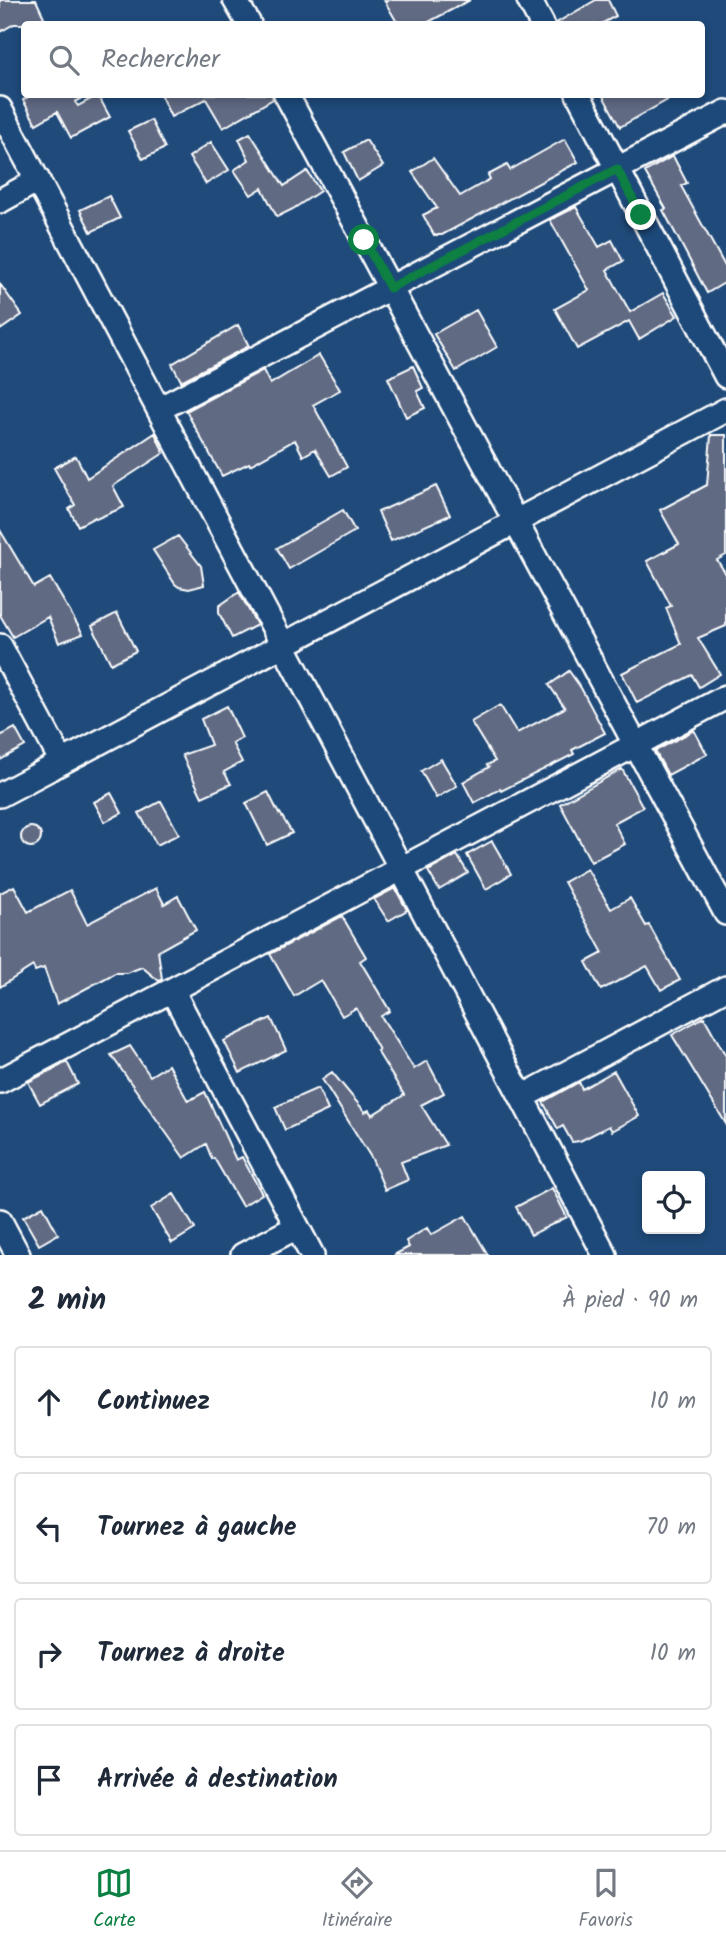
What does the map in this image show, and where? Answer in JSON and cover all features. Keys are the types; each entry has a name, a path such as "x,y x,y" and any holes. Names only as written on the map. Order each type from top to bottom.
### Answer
{"street":[{"path":"235,0 246,21"},
{"path":"529,0 540,21"},
{"path":"288,98 726,913"},
{"path":"580,98 726,376"},
{"path":"0,109 605,1255"},
{"path":"159,409 726,112"},
{"path":"0,201 38,180"},
{"path":"0,796 726,410"},
{"path":"0,646 62,762"},
{"path":"0,1081 726,697"},
{"path":"522,1097 726,988"},
{"path":"172,990 312,1255"},
{"path":"0,1221 18,1255"},
{"path":"243,1255 297,1227"}],"building":[{"path":"0,0 36,0 46,21 21,21 21,24 14,24 0,32"},
{"path":"384,0 470,0 431,21 396,21"},
{"path":"596,0 608,0 616,16 607,21 559,21"},
{"path":"82,98 75,102 78,106 93,98 100,98 110,117 71,138 57,112 36,124 23,100"},
{"path":"162,98 273,99 223,128 206,99 171,117"},
{"path":"604,98 671,98 620,127"},
{"path":"151,120 165,148 143,159 128,131"},
{"path":"250,133 284,186 307,171 320,191 277,217 262,188 251,195 234,170 249,160 239,139"},
{"path":"565,139 578,162 442,235 434,235 423,215 437,208 412,172 433,158 460,196 490,179 488,175 507,165 510,170"},
{"path":"366,140 383,166 358,181 344,152"},
{"path":"211,142 229,170 206,184 189,157"},
{"path":"673,156 687,183 681,186 726,268 726,282 707,293 645,172"},
{"path":"109,196 120,218 91,232 80,210"},
{"path":"576,207 599,247 612,240 623,261 607,270 630,312 663,293 677,316 639,339 629,321 577,349 555,309 589,290 550,220"},
{"path":"0,284 22,315 0,330"},
{"path":"476,310 497,347 456,371 434,334"},
{"path":"238,325 249,346 181,381 172,364"},
{"path":"319,355 340,390 313,405 347,467 331,476 315,449 303,456 295,440 250,465 249,463 222,476 186,411 263,370 270,384"},
{"path":"413,366 423,388 417,391 425,408 406,417 388,378"},
{"path":"155,433 164,453 113,486 124,507 78,526 69,509 75,505 54,468 76,456 87,478"},
{"path":"711,435 726,435 726,555 717,560 726,574 726,626 698,638 720,674 699,687 692,675 637,703 622,673 681,644 666,608 671,606 647,561 679,544 660,510 707,485"},
{"path":"436,486 450,515 391,541 378,512"},
{"path":"343,510 355,531 289,569 277,548"},
{"path":"0,530 34,587 50,578 83,634 59,643 48,617 13,637 0,615"},
{"path":"178,536 201,566 204,585 189,589 179,587 153,550"},
{"path":"239,592 257,625 232,638 219,613 219,606"},
{"path":"117,613 136,651 111,664 92,626"},
{"path":"569,671 605,733 572,750 574,754 474,803 463,782 495,761 471,722 500,705 517,733 565,708 549,685"},
{"path":"227,706 242,738 232,743 242,762 224,772 231,784 202,797 182,755 211,745 201,719"},
{"path":"15,728 25,746 0,760 0,736"},
{"path":"694,730 707,754 668,775 655,751"},
{"path":"441,759 457,786 436,798 421,771"},
{"path":"622,769 643,807 614,823 625,844 591,862 560,804"},
{"path":"268,792 292,833 267,845 246,803"},
{"path":"111,793 122,813 105,822 94,802"},
{"path":"161,801 179,834 157,845 139,813"},
{"path":"27,827 35,827 41,837 35,847 27,847 21,841 21,833"},
{"path":"492,841 511,874 486,889 467,855"},
{"path":"457,855 468,873 439,890 428,871"},
{"path":"587,869 611,909 630,898 646,926 649,925 680,980 661,990 647,966 601,990 586,962 603,953 564,882"},
{"path":"14,886 28,912 70,890 87,924 156,888 164,904 178,896 196,930 158,951 162,979 159,981 142,967 127,973 115,973 57,1004 44,968 35,971 33,966 0,987 0,893"},
{"path":"395,888 407,910 388,921 374,899"},
{"path":"342,916 366,957 360,961 390,1011 381,1016 414,1069 427,1061 444,1093 421,1105 446,1145 401,1162 408,1180 385,1190 372,1159 322,1079 332,1072 365,1112 369,1110 372,1115 404,1095 377,1051 379,1050 356,1008 342,1016 321,980 294,996 270,954"},
{"path":"704,1017 726,1056 726,1124 672,1035"},
{"path":"271,1018 286,1050 240,1073 224,1041"},
{"path":"130,1046 150,1076 168,1065 188,1101 205,1092 236,1160 242,1157 262,1194 242,1206 214,1158 212,1159 206,1144 184,1158 111,1055"},
{"path":"67,1062 78,1084 40,1104 28,1082"},
{"path":"614,1071 639,1116 612,1131 609,1126 580,1141 572,1142 563,1126 558,1129 543,1102 579,1082 582,1089"},
{"path":"318,1088 328,1110 285,1130 275,1107"},
{"path":"552,1188 567,1217 531,1235 516,1207"},
{"path":"174,1194 195,1229 172,1243 151,1208"},
{"path":"43,1206 58,1234 39,1245 23,1217"},
{"path":"465,1216 488,1255 394,1255 409,1247 406,1241 427,1228 431,1235"}],"route":[{"path":"364,240 390,288 617,169 641,215"}]}
